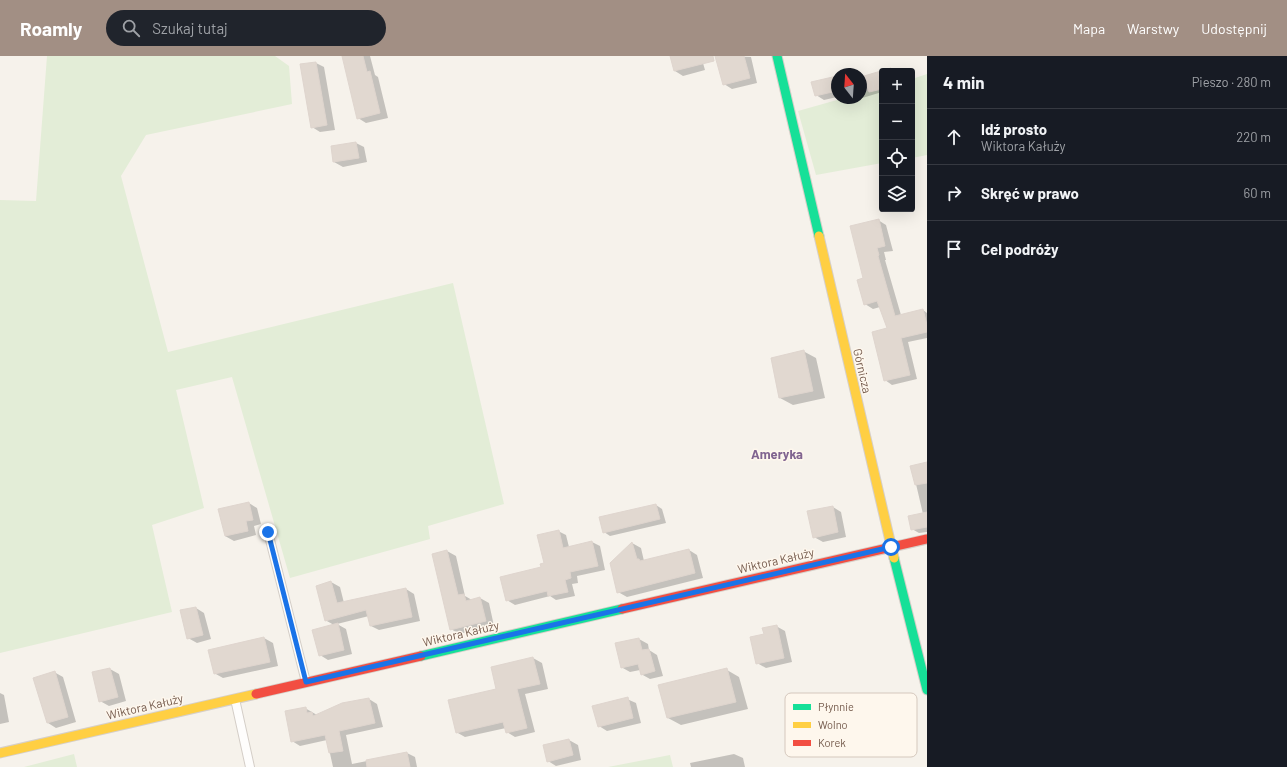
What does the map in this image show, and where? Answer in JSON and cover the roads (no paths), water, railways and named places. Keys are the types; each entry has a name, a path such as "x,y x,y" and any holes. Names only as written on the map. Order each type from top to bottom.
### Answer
{"street":[{"name":"Górnicza","path":"777,56 891,547 927,690"},
{"name":"Wiktora Kałuży","path":"0,753 927,539"}],"lane":[{"path":"268,532 306,682"},
{"path":"235,699 250,767"}],"district":[{"name":"Ameryka","path":"777,454"}]}
